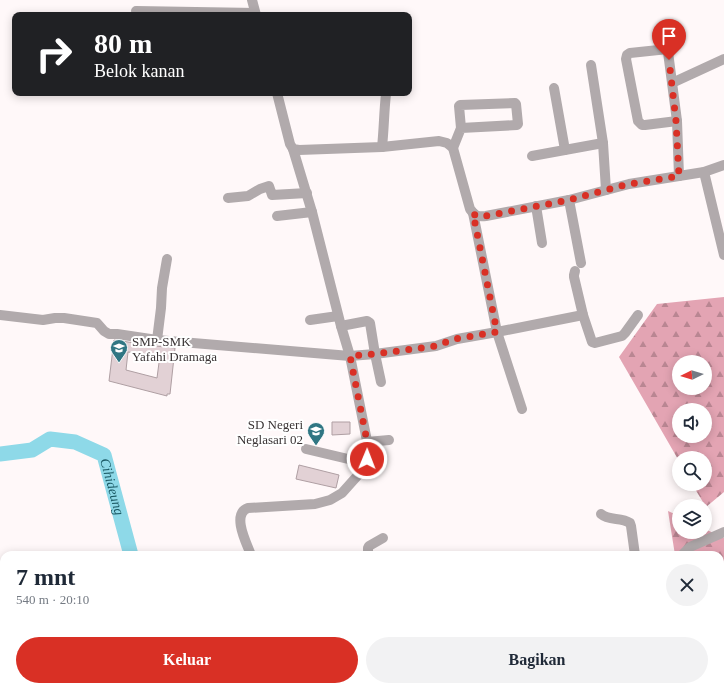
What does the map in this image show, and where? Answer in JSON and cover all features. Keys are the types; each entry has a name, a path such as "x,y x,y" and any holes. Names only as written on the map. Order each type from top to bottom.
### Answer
{"street":[{"path":"252,0 255,12"},
{"path":"136,11 176,12"},
{"path":"665,29 676,121 679,176"},
{"path":"668,49 630,53 626,58 639,123 645,125 676,121"},
{"path":"672,83 724,59"},
{"path":"591,65 603,143 606,190"},
{"path":"554,88 565,150"},
{"path":"278,96 290,144 299,150 306,151 382,147 439,141 447,143 452,148 470,209 473,213 497,332 522,409"},
{"path":"382,147 386,96"},
{"path":"452,148 461,128 460,105 516,104 517,125 461,128"},
{"path":"532,156 603,143"},
{"path":"250,551 240,522 242,512 244,510 248,508 315,504 330,500 342,493 354,481 367,459 368,451 350,356 339,321 312,212 294,148"},
{"path":"473,213 476,216 486,216 569,200 642,181 704,172 724,165"},
{"path":"704,172 724,255"},
{"path":"228,198 248,196 269,186 272,195 307,193"},
{"path":"569,200 578,267 574,277 591,341 593,343 622,336 638,315"},
{"path":"536,206 542,243"},
{"path":"278,216 312,212"},
{"path":"157,340 162,288 167,259"},
{"path":"0,315 43,320 64,318 97,323 104,332 109,334 157,340 350,356 436,346 454,339 583,315"},
{"path":"310,320 369,322 381,382"},
{"path":"367,442 389,440"},
{"path":"306,449 365,463"},
{"path":"601,514 607,518 623,520 630,523 634,551"},
{"path":"687,551 724,532"},
{"path":"368,551 369,546 383,538"}],"green space":[{"path":"724,297 724,492 712,502 712,499 701,499 696,491 712,491 712,451 673,451 619,357 657,304"},
{"path":"668,511 672,513 672,536"},
{"path":"712,532 724,538 724,551 674,551 672,539 712,539"}],"building":[{"name":"SMP-SMK Yafahi Dramaga","path":"114,340 175,348 170,394 167,394 167,396 109,381","holes":["128,352 160,355 157,378 126,370"]},
{"path":"332,422 350,422 350,434 332,435"},
{"path":"299,465 339,475 336,488 296,479"}],"waterway":[{"name":"Cihideung","path":"0,454 32,450 50,439 75,442 104,455 130,551"}],"place":[{"name":"SMP-SMK Yafahi Dramaga","path":"119,363"},
{"name":"SD Negeri Neglasari 02","path":"316,446"}],"route":[{"path":"367,459 367,441 350,356 436,346 454,339 497,332 473,213 476,216 486,216 569,200 629,184 679,176 676,121 669,60"}]}
